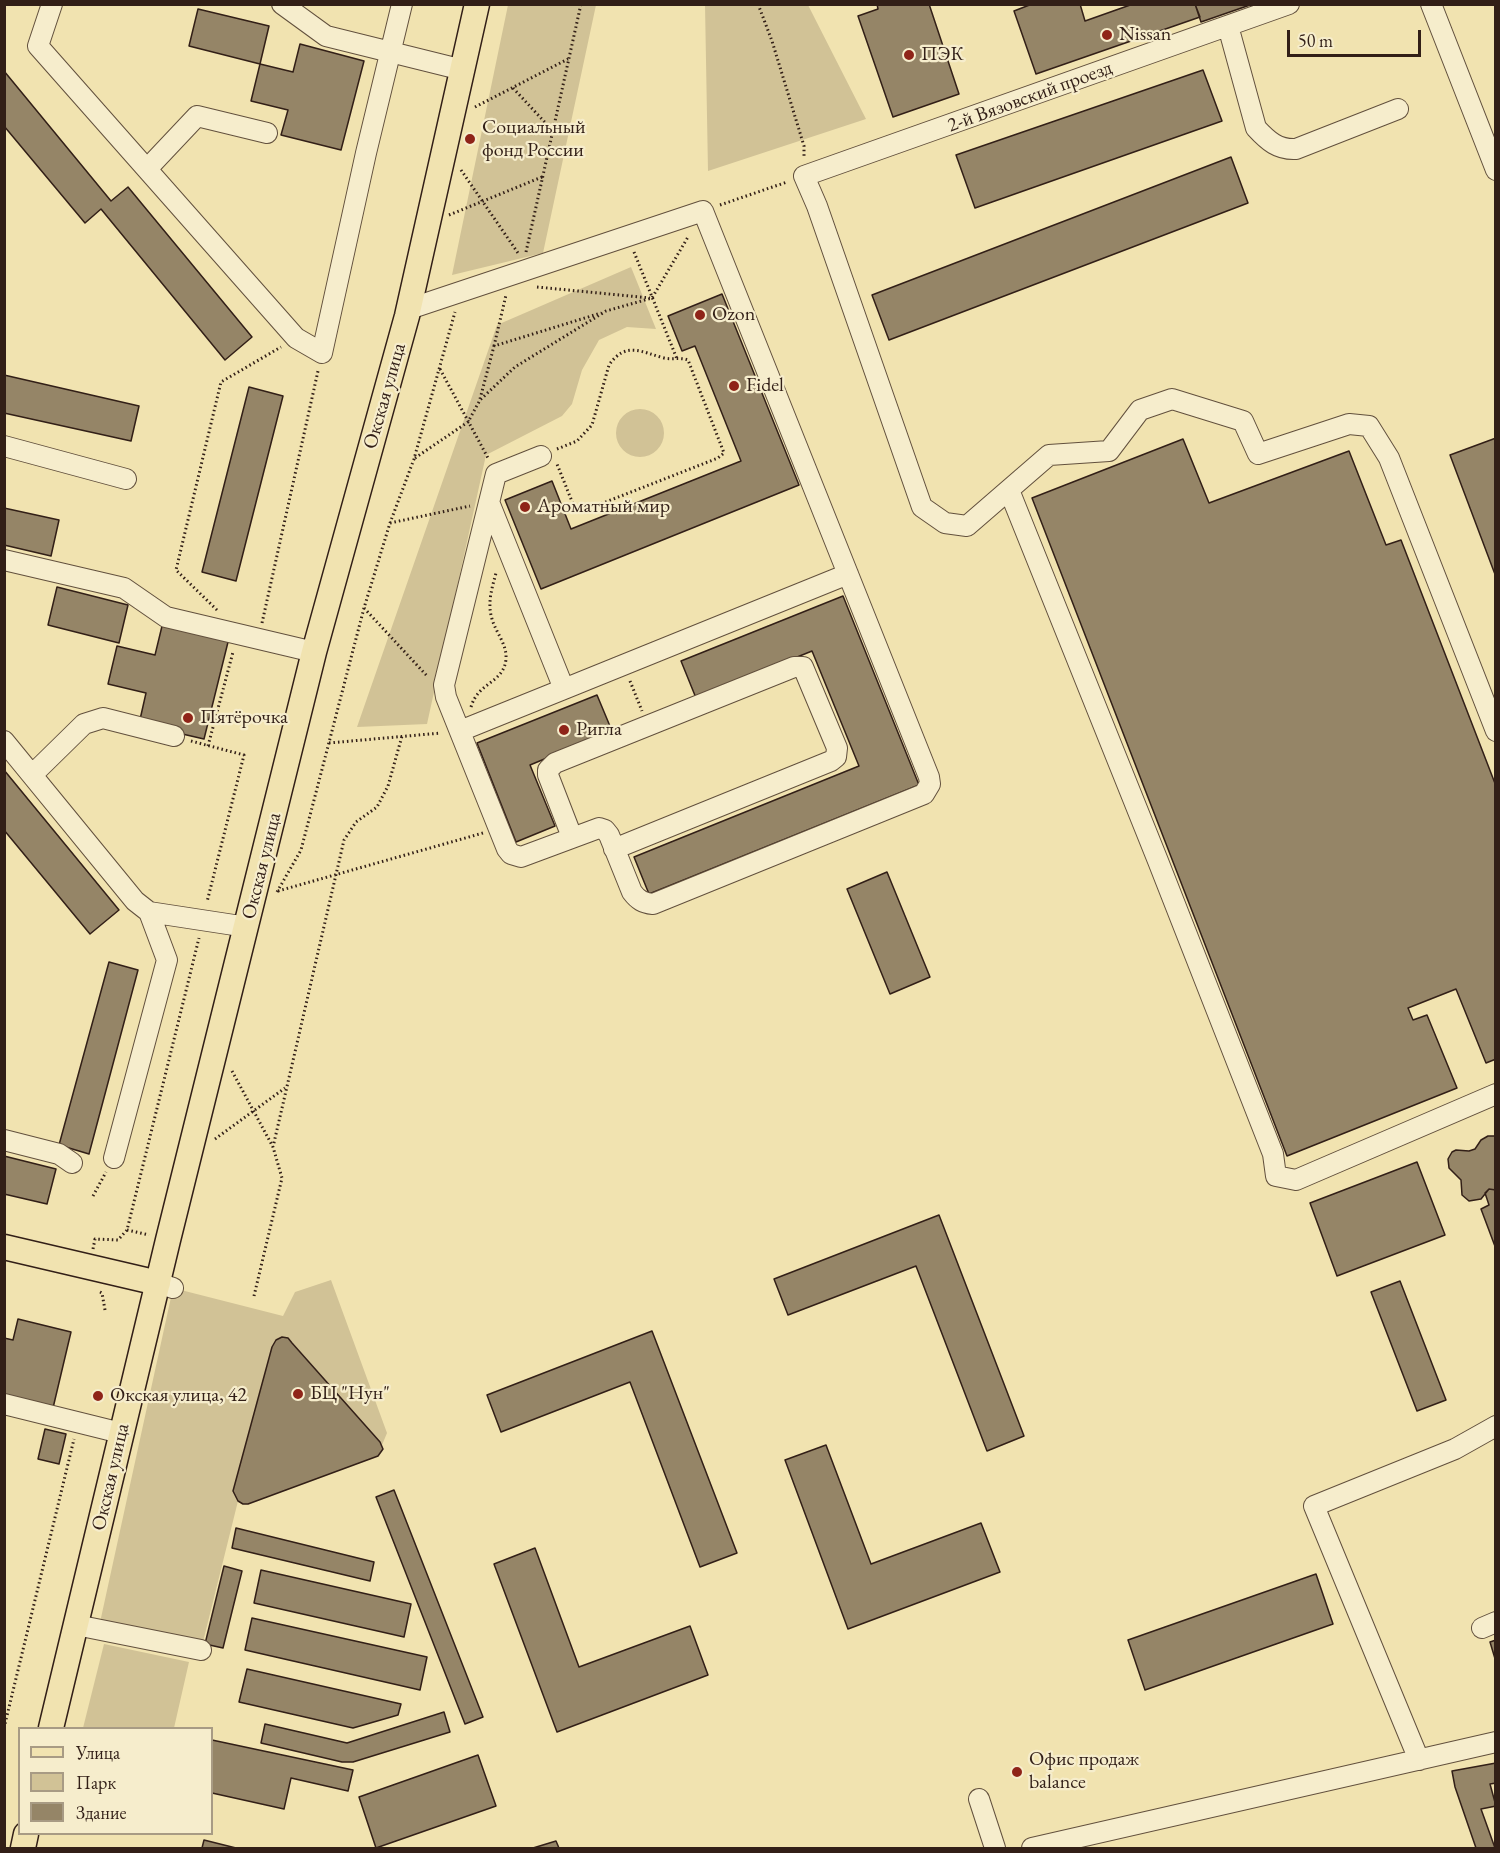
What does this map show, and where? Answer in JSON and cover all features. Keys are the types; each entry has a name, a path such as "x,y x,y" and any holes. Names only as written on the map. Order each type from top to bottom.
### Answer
{"main road":[{"name":"Окская улица","path":"51,1727 121,1433 166,1285 247,927 314,652 409,309 477,4"},
{"path":"4,1247 166,1285"}],"street":[{"path":"52,4 38,46 296,338 322,353 402,4"},
{"path":"282,4 326,36 463,70"},
{"path":"1431,4 1496,170"},
{"name":"2-й Вязовский проезд","path":"804,176 1287,5"},
{"path":"1228,26 1256,128 1267,140 1283,150 1296,149 1398,109"},
{"path":"147,169 197,116 267,133"},
{"path":"804,176 817,206 922,507 945,523 967,526 1049,455 1109,451 1140,410 1172,399 1242,421 1258,454 1349,424 1369,426 1389,458 1496,731"},
{"path":"409,309 707,208 929,777 930,784 924,794 653,904 644,903 632,892 605,830 599,828 572,837 525,847 521,857 511,854 499,829 463,730 446,697 444,678 496,474 547,454"},
{"path":"4,446 126,479"},
{"path":"1009,490 1273,1154 1276,1176 1296,1180 1496,1094"},
{"path":"489,502 564,689"},
{"path":"4,560 124,588 166,617 314,652"},
{"path":"463,730 848,574"},
{"path":"572,837 548,775 550,766 794,666 803,667 837,748 836,757 614,849"},
{"path":"32,775 84,724 103,718 174,736"},
{"path":"4,741 135,901 150,912 247,927"},
{"path":"114,1158 167,960 150,912"},
{"path":"4,1140 59,1154 72,1163"},
{"path":"4,1404 121,1433"},
{"path":"1419,1760 1314,1506 1455,1449 1496,1426"},
{"path":"76,1624 201,1650"},
{"path":"1032,1848 1075,1844 1496,1742"},
{"path":"979,1799 996,1848"}],"path":[{"path":"524,262 581,4"},
{"path":"494,346 652,298 707,208 719,206 804,176 804,146 772,41 758,4"},
{"path":"473,108 569,59"},
{"path":"513,87 553,131"},
{"path":"459,168 484,201 518,254"},
{"path":"443,218 542,177"},
{"path":"632,246 677,359"},
{"path":"531,286 652,298"},
{"path":"414,459 468,422 480,400 506,295"},
{"path":"455,311 414,459 390,524 364,608 329,742 463,730 475,697 483,686 498,677 504,667 505,647 492,621 489,603 506,542"},
{"path":"480,400 515,367 606,311"},
{"path":"218,611 176,570 221,382 296,338"},
{"path":"632,350 663,357 685,358 690,363 724,449 723,456 580,513 575,509 547,454 577,441 587,432 596,417 609,365 619,354 632,350"},
{"path":"259,639 322,353"},
{"path":"439,368 496,474"},
{"path":"390,524 489,502"},
{"path":"364,608 446,697"},
{"path":"208,746 238,634"},
{"path":"225,654 232,656"},
{"path":"623,665 645,718"},
{"path":"96,1239 118,1240 127,1230 244,755 174,736"},
{"path":"273,1147 344,840 356,822 376,807 388,786 402,736"},
{"path":"278,891 499,829"},
{"path":"228,1064 273,1147 282,1178 254,1296"},
{"path":"206,1146 286,1087"},
{"path":"93,1196 114,1158"},
{"path":"93,1291 102,1293 105,1310"},
{"path":"4,1728 78,1423"}],"green space":[{"path":"508,5 596,5 543,253 452,275"},
{"path":"705,5 808,5 866,119 708,171"},
{"path":"631,267 656,329 627,327 599,340 582,370 572,404 562,416 486,455 427,724 357,727 497,325"},
{"path":"640,409 657,416 664,433 657,450 640,457 623,450 616,433 623,416"},
{"path":"331,1280 387,1433 382,1445 288,1338 276,1340 272,1347 233,1491 238,1501 201,1650 99,1627 173,1288 283,1316 295,1292"},
{"path":"104,1644 189,1662 174,1727 83,1727"}],"building":[{"name":"ПЭК","path":"877,4 929,4 959,94 893,117 858,16 878,9"},
{"path":"1032,4 1080,4 1085,21 1133,4 1195,4 1200,17 1036,74 1014,11"},
{"path":"1195,4 1250,4 1250,5 1201,22"},
{"path":"198,9 269,26 260,64 189,46"},
{"path":"300,44 364,61 341,150 281,135 288,110 251,101 260,64 293,72"},
{"path":"1203,70 1222,121 975,208 956,155"},
{"path":"4,71 111,201 128,187 252,337 225,360 101,209 85,223 4,126"},
{"path":"1231,157 1248,203 889,340 872,295"},
{"path":"722,294 799,485 541,589 505,500 552,481 571,529 741,461 695,346 682,351 668,316"},
{"path":"4,375 139,406 131,441 4,413"},
{"path":"249,387 283,396 236,581 202,572"},
{"path":"1496,438 1496,577 1450,455"},
{"path":"1183,439 1209,503 1349,451 1386,545 1401,540 1496,786 1496,1059 1486,1063 1456,989 1408,1008 1413,1020 1427,1015 1457,1088 1287,1156 1032,498"},
{"path":"4,508 59,520 51,556 4,545"},
{"path":"57,587 128,605 119,643 48,625"},
{"path":"843,596 919,785 649,894 634,857 859,766 812,651 696,698 681,661"},
{"path":"163,622 229,638 204,739 139,724 146,693 108,684 117,646 155,655"},
{"path":"597,695 612,731 530,765 555,826 516,842 477,743"},
{"path":"4,770 119,910 90,934 4,830"},
{"path":"887,872 930,977 890,994 847,889"},
{"path":"109,962 138,970 89,1154 59,1145"},
{"path":"1488,1136 1496,1136 1496,1190 1489,1189 1481,1199 1469,1201 1462,1195 1461,1180 1449,1168 1448,1159 1456,1150 1475,1149 1481,1140"},
{"path":"4,1156 56,1169 47,1204 4,1194"},
{"path":"1417,1162 1445,1235 1337,1276 1310,1203"},
{"path":"1489,1189 1496,1190 1496,1249 1481,1209 1489,1205 1485,1193"},
{"path":"939,1215 1024,1436 987,1451 916,1266 788,1315 774,1279"},
{"path":"1400,1281 1446,1400 1417,1411 1371,1292"},
{"path":"18,1319 71,1332 53,1408 4,1397 4,1338 13,1340"},
{"path":"652,1331 737,1553 700,1567 630,1382 501,1432 487,1395"},
{"name":"БЦ \"Нун\"","path":"282,1337 288,1338 380,1442 383,1449 378,1456 243,1504 238,1501 233,1491 272,1347 276,1340"},
{"path":"45,1429 66,1434 59,1464 38,1459"},
{"path":"826,1445 871,1564 981,1523 1000,1572 848,1629 785,1460"},
{"path":"394,1490 483,1717 465,1724 376,1497"},
{"path":"236,1528 374,1562 370,1581 232,1548"},
{"path":"535,1548 579,1667 690,1626 708,1675 557,1732 494,1564"},
{"path":"224,1566 242,1571 223,1648 205,1644"},
{"path":"261,1570 411,1604 404,1637 254,1603"},
{"path":"1316,1574 1333,1624 1145,1690 1128,1640"},
{"path":"252,1618 427,1657 420,1690 245,1650"},
{"path":"1496,1640 1496,1662 1490,1642"},
{"path":"247,1669 401,1704 398,1715 353,1728 239,1702"},
{"path":"444,1712 450,1732 353,1762 342,1762 261,1743 265,1724 347,1743"},
{"path":"213,1740 353,1770 348,1791 291,1778 284,1809 213,1793"},
{"path":"478,1755 496,1806 376,1848 359,1797"},
{"path":"1496,1763 1496,1783 1490,1784 1496,1806 1481,1809 1495,1848 1476,1848 1455,1787 1452,1771"},
{"path":"204,1840 236,1848 202,1848"},
{"path":"556,1841 559,1848 533,1848"}],"place":[{"name":"Nissan","path":"1107,35"},
{"name":"ПЭК","path":"909,55"},
{"name":"Социальный фонд России","path":"470,139"},
{"name":"Ozon","path":"700,315"},
{"name":"Fidel","path":"734,386"},
{"name":"Ароматный мир","path":"525,507"},
{"name":"Пятёрочка","path":"188,718"},
{"name":"Ригла","path":"564,730"},
{"name":"БЦ \"Нун\"","path":"298,1394"},
{"name":"Окская улица, 42","path":"98,1396"},
{"name":"Офис продаж balance","path":"1017,1772"}]}
